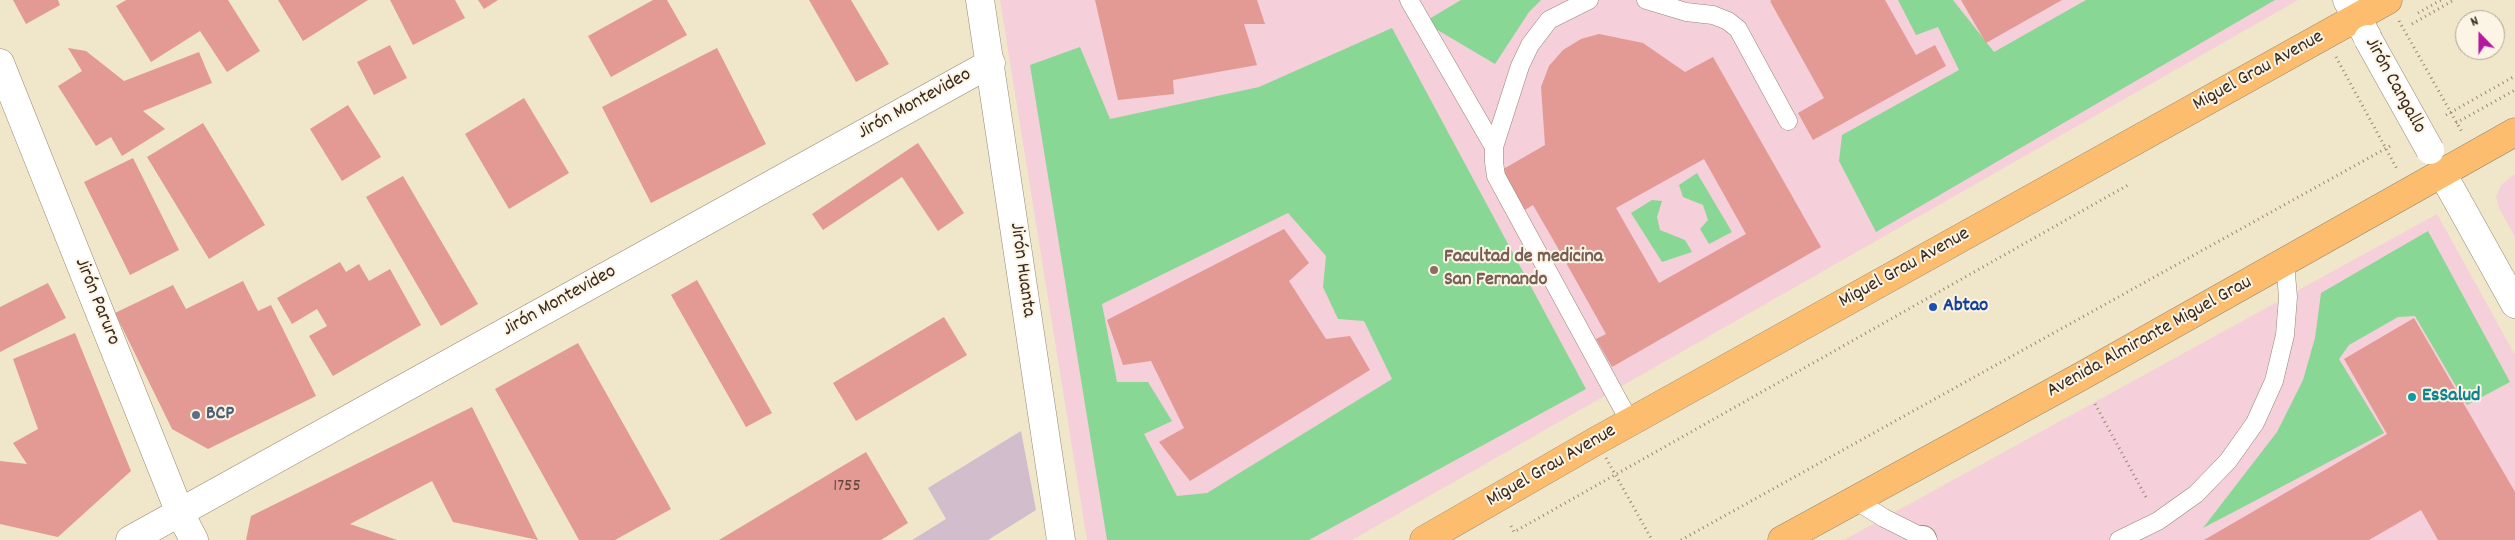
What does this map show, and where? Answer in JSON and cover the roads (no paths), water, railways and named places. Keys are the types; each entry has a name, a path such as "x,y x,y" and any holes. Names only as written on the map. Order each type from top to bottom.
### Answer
{"main road":[{"name":"Miguel Grau Avenue","path":"1424,540 1630,422 2357,19 2394,10"},
{"name":"Avenida Almirante Miguel Grau","path":"1782,540 2285,263 2436,162 2515,132"}],"street":[{"name":"Jirón Huanta","path":"980,0 991,63 1061,540"},
{"name":"Jirón Cangallo","path":"2357,19 2515,304"},
{"name":"Jirón Paruro","path":"0,63 180,513 194,540"},
{"name":"Jirón Montevideo","path":"130,540 991,63"}],"lane":[{"path":"1409,0 1494,147"},
{"path":"1588,0 1549,20 1530,45 1520,66 1494,147 1496,176 1630,422"},
{"path":"1646,0 1686,12 1713,15 1728,21 1738,29 1788,120"},
{"path":"2119,540 2158,521 2196,494 2228,461 2255,423 2274,381 2285,336 2288,297 2285,263"},
{"path":"1855,500 1924,540"}],"place":[{"name":"Facultad de medicina San Fernando","path":"1434,270"},
{"name":"Abtao","path":"1933,307"},
{"name":"EsSalud","path":"2412,397"},
{"name":"BCP","path":"196,415"}]}
